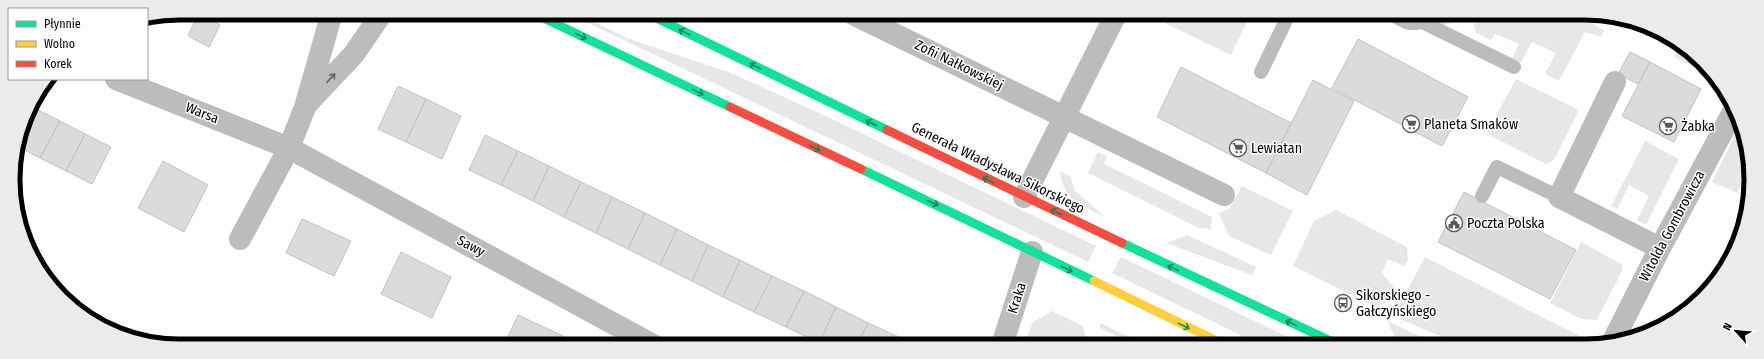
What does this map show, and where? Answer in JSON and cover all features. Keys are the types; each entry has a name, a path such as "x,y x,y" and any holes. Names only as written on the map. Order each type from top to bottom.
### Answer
{"street":[{"path":"240,239 289,148 305,107 330,20"},
{"path":"305,107 354,54 377,20"},
{"path":"548,20 1213,339"},
{"name":"Generała Władysława Sikorskiego","path":"658,20 1024,197 1326,339"},
{"name":"Zofii Nałkowskiej","path":"865,20 1224,195"},
{"path":"1024,197 1113,20"},
{"name":"Warsa","path":"119,80 289,148"},
{"path":"1615,82 1559,197 1660,248"},
{"name":"Witolda Gombrowicza","path":"1615,336 1660,248 1731,116"},
{"name":"Sawy","path":"289,148 642,339"},
{"name":"Kraka","path":"1004,339 1032,252"}],"lane":[{"path":"1261,72 1286,20"},
{"path":"1420,20 1514,67"},
{"path":"1482,196 1497,167 1559,197"}],"shaded area":[{"path":"582,20 590,20 627,38 731,73 826,116 1096,246 1088,262"},
{"path":"1166,20 1248,20 1231,55 1165,23"},
{"path":"1436,20 1453,20 1452,23 1443,25"},
{"path":"1476,20 1585,20 1604,30 1601,37 1585,32 1559,81 1545,74 1556,53 1532,42 1521,63 1512,59 1519,44 1495,34 1491,40 1476,33 1474,26"},
{"path":"1678,50 1701,71 1674,57"},
{"path":"1516,79 1577,109 1578,112 1554,160 1546,164 1489,135 1488,131"},
{"path":"1738,134 1744,169 1744,181 1737,193 1712,182 1734,137"},
{"path":"1645,141 1679,159 1646,225 1637,220 1649,196 1629,185 1617,209 1611,206"},
{"path":"1098,152 1107,157 1104,164 1212,217 1211,229 1199,228 1088,173"},
{"path":"1060,171 1071,177 1074,190 1105,217 1081,205 1069,195 1062,181"},
{"path":"1242,186 1293,211 1271,255 1229,236 1219,214 1230,208"},
{"path":"1336,210 1407,247 1408,260 1404,266 1388,259 1382,273 1394,287 1384,304 1374,306 1293,266 1314,221"},
{"path":"1187,235 1256,267 1252,275 1166,243"},
{"path":"1581,242 1623,265 1622,271 1597,320 1582,319 1550,303"},
{"path":"1121,257 1292,339 1249,339 1112,273"},
{"path":"1425,257 1584,339 1448,339 1399,319 1396,316 1397,310"},
{"path":"1052,311 1083,326 1086,339 1026,339 1033,322"},
{"path":"1387,321 1425,339 1397,339"},
{"path":"1100,324 1102,324 1134,339 1123,339 1100,328"}],"building":[{"path":"195,20 210,20 220,25 209,47 188,36"},
{"path":"1358,39 1468,97 1442,146 1332,88"},
{"path":"1630,52 1650,62 1638,84 1618,74"},
{"path":"1650,62 1701,89 1674,142 1622,116"},
{"path":"1181,67 1291,123 1266,173 1157,117"},
{"path":"1313,80 1354,101 1307,195 1266,173"},
{"path":"398,86 426,99 406,142 378,129"},
{"path":"426,99 461,116 442,159 406,142"},
{"path":"36,109 60,121 40,158 23,149 28,128"},
{"path":"60,121 85,134 66,171 40,158"},
{"path":"85,134 111,147 92,184 66,171"},
{"path":"485,135 518,151 501,185 469,170"},
{"path":"518,151 549,166 533,201 501,185"},
{"path":"163,161 208,185 184,232 138,208"},
{"path":"549,166 581,182 564,217 533,201"},
{"path":"581,182 612,197 596,233 564,217"},
{"path":"1464,192 1576,250 1550,299 1438,242"},
{"path":"612,197 645,213 628,249 596,233"},
{"path":"645,213 677,229 660,265 628,249"},
{"path":"302,219 351,241 334,276 286,253"},
{"path":"677,229 708,245 692,281 660,265"},
{"path":"708,245 740,260 723,297 692,281"},
{"path":"401,252 451,277 432,318 381,294"},
{"path":"740,260 772,276 754,312 723,297"},
{"path":"772,276 804,291 786,327 754,312"},
{"path":"804,291 836,307 821,339 811,339 786,327"},
{"path":"836,307 868,323 860,339 821,339"},
{"path":"518,315 569,339 507,339"},
{"path":"868,323 901,338 900,339 860,339"}],"traffic: fast":[{"path":"548,20 730,107"},
{"path":"660,20 887,130"},
{"path":"861,169 1094,281"},
{"path":"1122,243 1326,339"}],"traffic: slow":[{"path":"1094,281 1213,339"}],"traffic: jam":[{"path":"730,107 861,169"},
{"path":"887,130 1122,243"}],"place":[{"name":"Planeta Smaków","path":"1411,124"},
{"name":"Żabka","path":"1668,126"},
{"name":"Lewiatan","path":"1238,148"},
{"name":"Poczta Polska","path":"1454,223"},
{"name":"Sikorskiego - Gałczyńskiego","path":"1343,303"}]}
